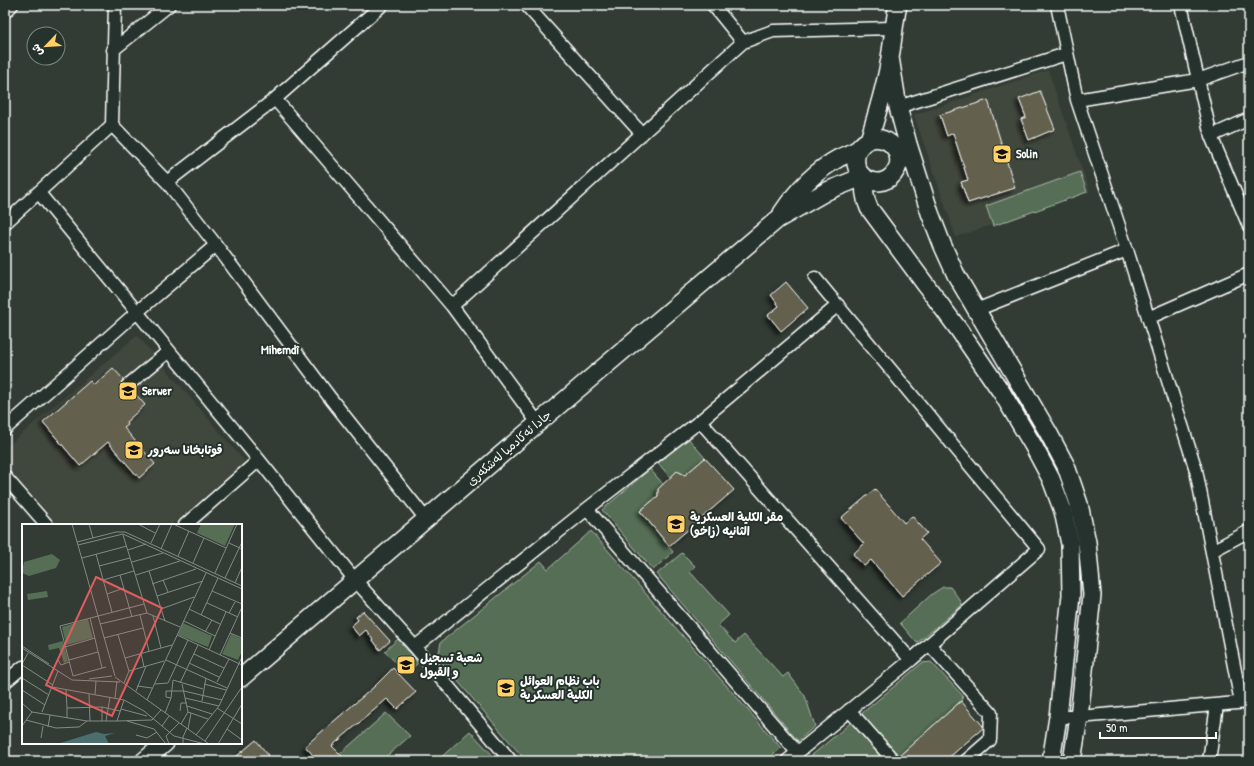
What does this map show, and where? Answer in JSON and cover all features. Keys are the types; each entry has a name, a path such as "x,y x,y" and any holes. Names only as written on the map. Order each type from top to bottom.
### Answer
{"main road":[{"path":"898,5 884,85 864,144 856,155 855,162 857,169 863,177 865,200 869,208 959,330 1002,393 1052,479 1063,511 1070,544 1071,595 1058,718 1051,761"},
{"path":"890,57 898,107 908,144 930,213 948,257 956,275 1048,432 1066,466 1079,504 1088,542 1092,595 1079,717 1072,761"},
{"path":"778,219 827,191 863,177 877,182 888,179 897,170 896,151 898,107"},
{"path":"778,219 804,184 820,170 864,144 878,138 886,140 896,151 906,171 919,180"},
{"name":"جادا ئه‌كادميا له‌شكه‌رى","path":"242,677 778,219"},
{"path":"144,761 164,744"}],"street":[{"path":"5,12 12,5"},
{"path":"114,5 112,125 167,182 331,399 426,519"},
{"path":"113,50 168,5"},
{"path":"167,182 275,99 382,5"},
{"path":"527,5 642,134"},
{"path":"713,5 743,42"},
{"path":"1057,5 1066,54 1077,100 1127,250 1196,470 1245,702 1058,718"},
{"path":"1181,5 1211,136 1249,226"},
{"path":"452,306 743,42 773,32 893,28"},
{"path":"898,107 1066,54"},
{"path":"1077,100 1198,80 1249,62"},
{"path":"275,99 452,306 538,423"},
{"path":"1211,136 1249,119"},
{"path":"5,223 112,125"},
{"path":"39,193 259,460 355,580 415,647 512,761"},
{"path":"5,429 137,312 216,245"},
{"path":"976,310 1127,250"},
{"path":"1148,318 1249,274"},
{"path":"787,761 910,660 1039,549 816,278"},
{"path":"415,647 586,509 700,421 838,305"},
{"path":"128,385 169,351"},
{"path":"700,421 910,660"},
{"path":"186,524 259,460"},
{"path":"5,477 46,524"},
{"path":"586,509 797,752"},
{"path":"1212,551 1249,531"},
{"path":"929,644 991,713 990,740 966,761"},
{"path":"5,682 22,667"},
{"path":"1209,761 1217,705"},
{"path":"849,710 894,761"}],"shaded area":[{"name":"Solin","path":"1048,70 1090,192 956,237 914,115"},
{"name":"Serwer","path":"137,335 245,462 173,524 56,524 5,464 5,448"}],"green space":[{"path":"1080,172 1087,192 993,226 986,206"},
{"path":"688,438 705,458 685,475 677,472 670,477 658,463"},
{"path":"650,469 663,484 658,489 658,496 640,511 673,552 653,570 602,510"},
{"path":"591,531 781,748 766,761 526,761 438,658 441,642 541,561 548,569"},
{"path":"682,553 695,566 690,572 729,615 718,625 735,643 744,635 783,677 788,673 805,696 815,726 798,741 657,574"},
{"path":"943,587 950,587 962,605 917,643 900,623 932,594"},
{"path":"398,639 418,663 406,674 385,651"},
{"path":"931,662 963,696 961,701 893,761 805,761 922,663"},
{"path":"386,713 410,736 381,761 347,761 340,754"},
{"path":"470,731 498,761 437,761"}],"building":[{"path":"1040,91 1055,129 1029,140 1021,119 1026,117 1019,99"},
{"path":"988,100 1015,188 968,203 961,182 968,180 953,133 947,136 940,115"},
{"path":"786,282 808,308 781,331 768,315 779,306 771,295"},
{"path":"113,368 123,379 121,386 123,390 129,392 133,391 145,405 126,422 128,425 124,428 155,464 139,478 108,442 80,466 43,422 90,381 94,385"},
{"path":"705,458 734,490 669,546 640,511 658,496 658,489 677,471 685,475"},
{"path":"875,489 904,523 912,516 927,533 920,539 941,563 902,596 871,560 864,566 853,554 864,544 841,518"},
{"path":"363,611 390,641 380,650 366,630 359,636 351,626 358,620 356,617"},
{"path":"393,668 416,692 397,709 387,699 332,746 347,761 318,761 305,746 375,686"},
{"path":"961,701 983,726 983,728 945,761 901,761 899,756"},
{"path":"256,740 268,755 261,761 231,761"}],"place":[{"name":"Solin","path":"1002,154"},
{"name":"Serwer","path":"128,391"},
{"name":"قوتابخانا سه‌رور","path":"134,450"},
{"name":"مقر الكلية العسكرية الثانيه (زاخو)","path":"676,524"},
{"name":"شعبة تسجيل و القبول","path":"406,665"},
{"name":"باب نظام العوائل الكلية العسكرية","path":"506,688"}],"district":[{"name":"Mihemdî","path":"280,349"}]}
